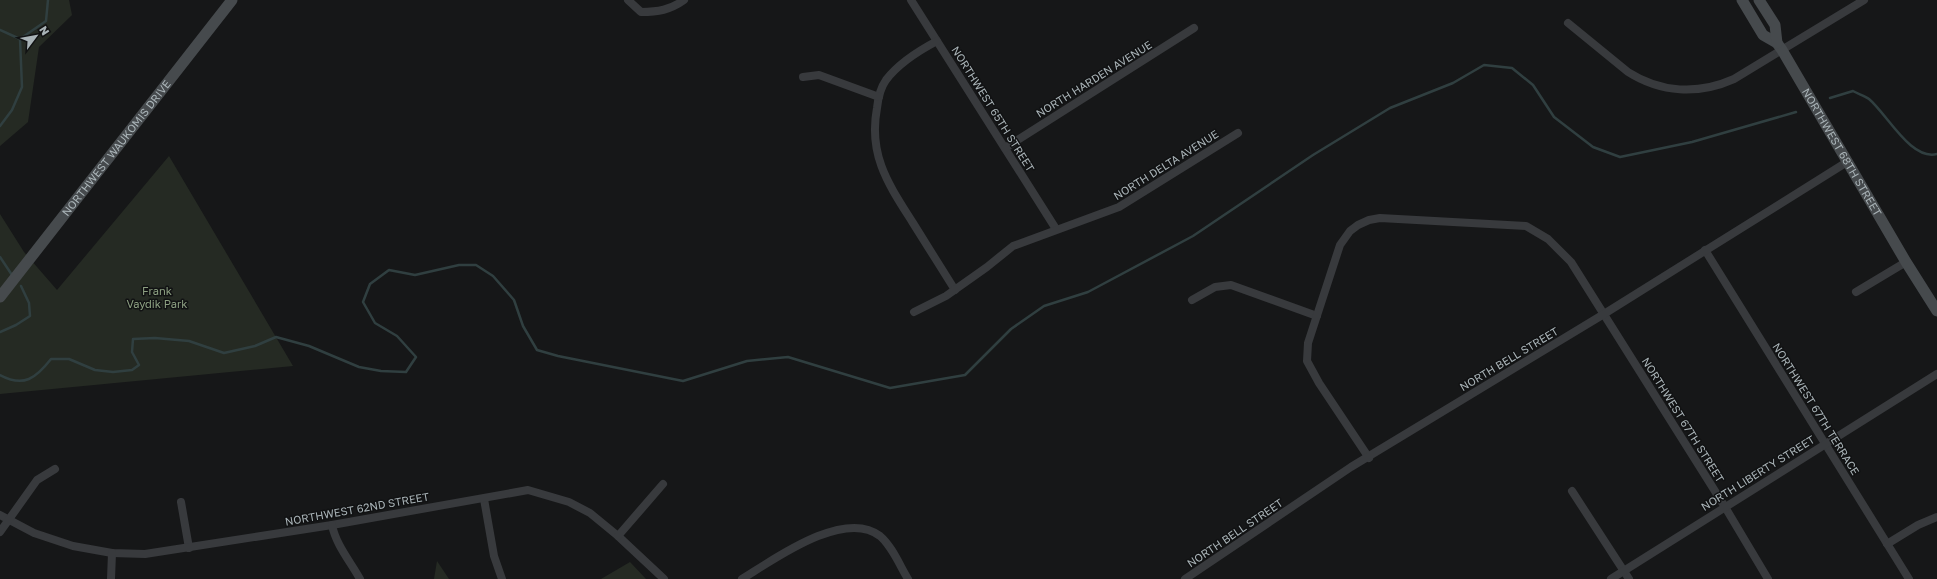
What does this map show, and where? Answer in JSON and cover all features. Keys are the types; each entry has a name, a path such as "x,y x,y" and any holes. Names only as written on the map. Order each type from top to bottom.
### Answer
{"main road":[{"name":"NORTHWEST WAUKOMIS DRIVE","path":"1,295 232,0"},
{"name":"NORTHWEST 68TH STREET","path":"1742,0 1763,35 1780,47"},
{"name":"NORTHWEST 68TH STREET","path":"1759,0 1775,25 1780,47 1906,262 1937,311"}],"street":[{"path":"628,0 641,12 662,11 684,0"},
{"name":"NORTHWEST 65TH STREET","path":"911,0 1056,230"},
{"path":"1568,23 1628,72 1639,79 1663,88 1694,90 1722,85 1734,79 1780,47 1864,0"},
{"name":"NORTH HARDEN AVENUE","path":"1005,148 1194,28"},
{"path":"937,41 919,52 886,80 879,97 875,118 875,141 883,175 955,290"},
{"path":"803,77 819,75 879,97"},
{"name":"NORTH DELTA AVENUE","path":"914,312 955,290 1013,246 1119,207 1238,133"},
{"name":"NORTH BELL STREET","path":"1185,579 1347,470 1604,314 1847,162"},
{"name":"NORTHWEST 67TH STREET","path":"1369,458 1319,383 1307,361 1308,343 1340,245 1350,231 1358,225 1369,220 1380,218 1526,226 1548,239 1563,252 1578,273 1725,507 1768,579"},
{"name":"NORTHWEST 67TH TERRACE","path":"1705,250 1909,579"},
{"path":"1856,292 1906,262"},
{"path":"1192,300 1215,287 1231,285 1317,316"},
{"name":"NORTH LIBERTY STREET","path":"1611,579 1937,374"},
{"path":"0,532 37,480 56,469"},
{"path":"663,484 618,536 664,579"},
{"name":"NORTHWEST 62ND STREET","path":"0,515 55,541 73,546 112,553 145,554 332,525 528,490 569,502 590,513 618,536"},
{"path":"1572,492 1629,579"},
{"path":"484,499 494,556 502,579"},
{"path":"181,502 189,548"},
{"path":"1887,544 1918,525 1937,517"},
{"path":"332,525 334,536 360,579"},
{"path":"742,579 811,538 845,528 870,531 880,537 908,579"},
{"path":"111,579 112,553"}],"green space":[{"path":"0,0 69,0 72,15 39,47 28,122 0,146"},
{"name":"Frank Vaydik Park","path":"169,156 293,366 0,394 0,214 24,252 57,290"},
{"path":"437,561 449,579 434,579"},
{"path":"630,562 646,579 601,579"}],"waterway":[{"path":"0,30 20,39 46,21 48,0"},
{"path":"0,126 12,110 22,87 20,39"},
{"path":"0,375 8,379 23,381 35,376 51,359 69,359 95,370 113,372 132,370 139,365 132,352 133,339 155,338 189,341 224,353 255,346 276,337 309,346 359,367 381,371 406,372 416,357 397,336 375,323 363,302 370,284 389,270 415,275 459,265 476,265 493,276 514,300 523,326 537,350 558,356 683,381 747,361 788,357 890,388 965,375 1011,329 1044,306 1088,292 1193,236 1313,155 1390,108 1453,83 1484,65 1512,68 1533,85 1554,117 1593,147 1620,157 1692,142 1796,112"},
{"path":"1830,98 1853,91 1866,97 1876,106 1909,144 1927,154 1937,154"},
{"path":"0,257 12,275"},
{"path":"0,332 16,325 30,316 29,303 21,286"}]}
